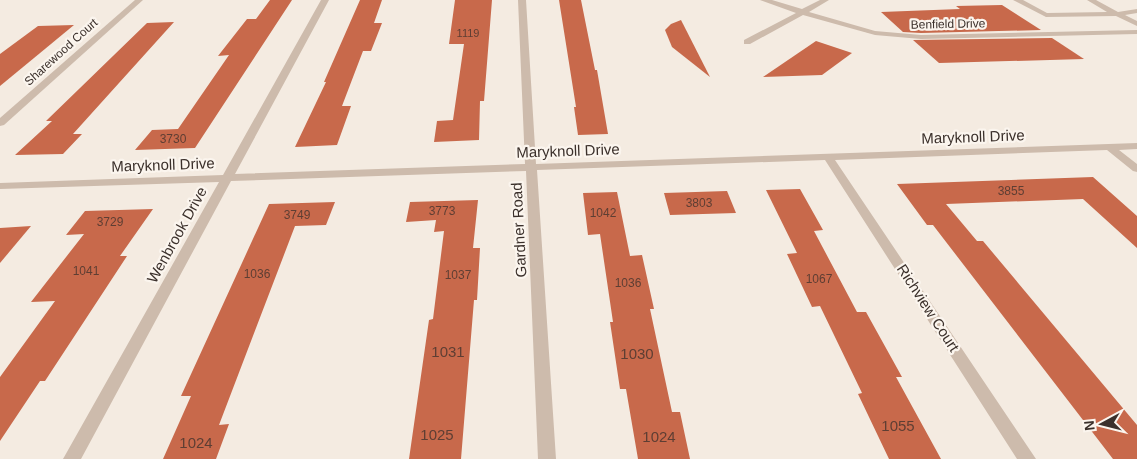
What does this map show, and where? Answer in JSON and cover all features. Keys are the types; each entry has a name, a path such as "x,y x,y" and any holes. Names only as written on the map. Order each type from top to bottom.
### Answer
{"street":[{"name":"Sharewood Court","path":"0,123 139,0"},
{"name":"Wenbrook Drive","path":"72,459 325,0"},
{"name":"Gardner Road","path":"522,0 547,459"},
{"name":"Benfield Drive","path":"764,0 853,28 898,36 1137,32"},
{"path":"748,42 825,0"},
{"path":"1017,0 1046,15 1117,14 1137,11"},
{"path":"1091,0 1137,24"},
{"name":"Maryknoll Drive","path":"0,186 1137,146"},
{"path":"1109,147 1137,169"},
{"name":"Richview Court","path":"828,157 1027,459"}],"building":[{"path":"270,0 292,0 195,148 135,150 152,130 178,129 229,55 218,56 247,19 256,19"},
{"path":"360,0 382,0 374,23 382,23 371,51 363,51 342,106 351,106 337,145 295,147 326,82 324,82"},
{"path":"455,0 492,0 484,101 480,101 479,140 434,142 437,121 453,120 464,44 449,44"},
{"path":"559,0 581,0 595,70 597,70 608,134 578,135 574,107 576,107"},
{"path":"1002,5 1041,30 903,32 881,12 960,9 956,6"},
{"path":"681,20 710,77 672,47 665,30 671,24"},
{"path":"174,22 73,134 82,134 63,154 15,155 52,121 46,121 147,23"},
{"path":"74,25 0,86 0,54 38,26"},
{"path":"1052,38 1084,59 939,63 913,40"},
{"path":"816,41 852,53 822,75 763,77"},
{"path":"1093,177 1137,216 1137,248 1083,199 946,204 977,241 983,241 1137,425 1137,459 1113,459 933,225 927,225 897,184"},
{"path":"800,189 823,230 814,231 857,312 866,312 902,377 896,377 941,459 889,459 858,394 862,393 820,306 812,307 787,254 797,253 766,190"},
{"path":"727,191 736,213 670,215 664,193"},
{"path":"617,192 630,256 642,255 654,309 650,309 672,412 680,412 690,459 638,459 626,389 620,389 610,322 613,322 600,234 588,235 583,193"},
{"path":"478,200 473,248 480,248 477,300 474,300 461,459 409,459 429,320 433,319 444,231 434,232 436,220 406,222 410,202"},
{"path":"335,202 326,225 295,226 219,425 229,424 216,459 163,459 191,396 181,396 269,204"},
{"path":"153,209 120,256 127,256 45,381 40,381 0,441 0,377 55,301 31,302 84,234 66,235 85,211"},
{"path":"31,226 0,263 0,228"}]}
